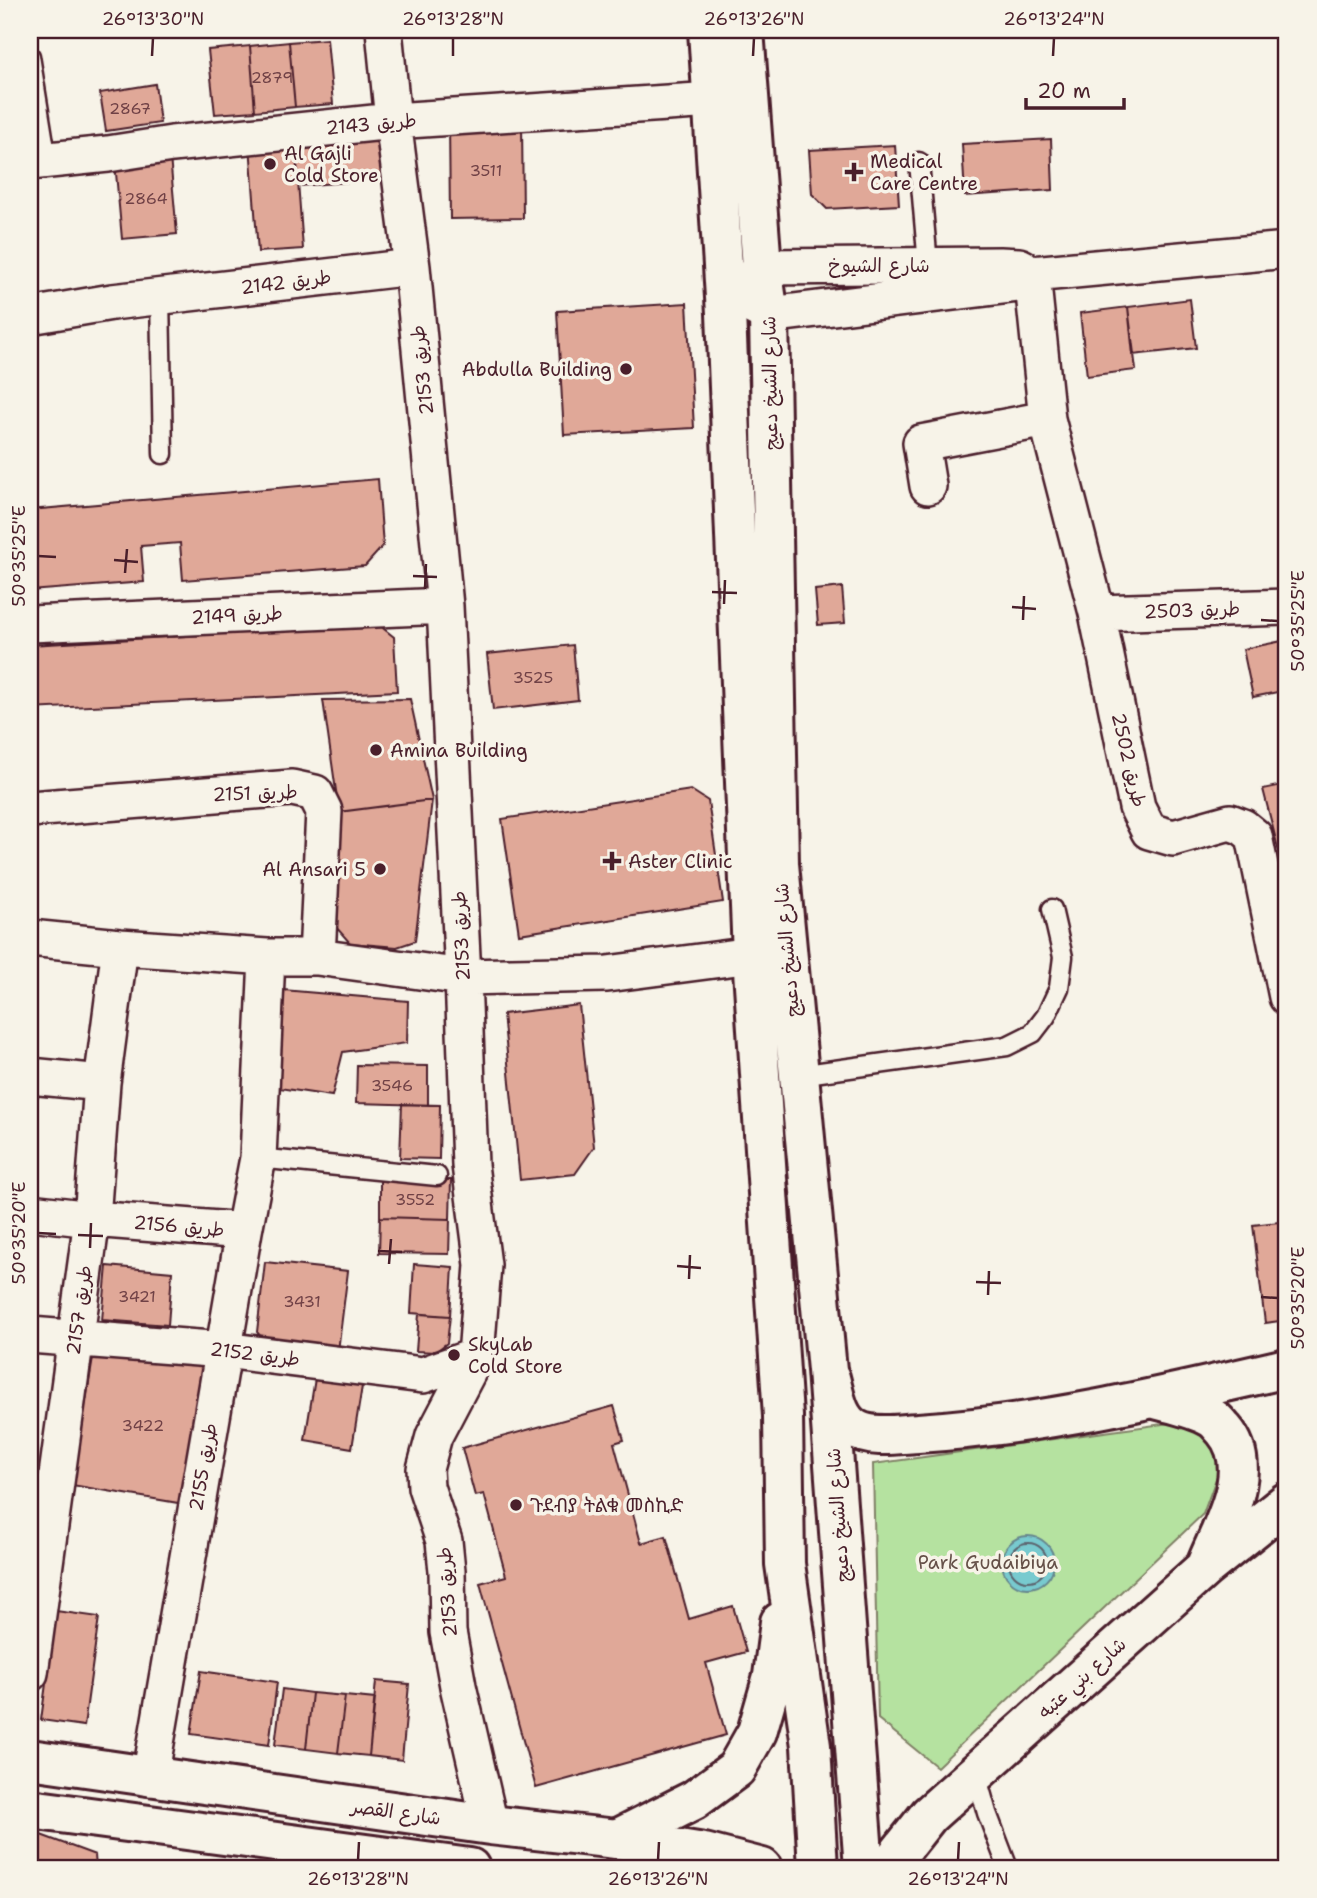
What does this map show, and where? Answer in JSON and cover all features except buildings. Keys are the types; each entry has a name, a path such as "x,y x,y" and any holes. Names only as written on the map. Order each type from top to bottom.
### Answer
{"main road":[{"name":"شارع الشيخ دعيج","path":"708,30 729,297 752,955 783,1416 785,1564 811,1746 818,1868"},
{"name":"شارع الشيخ دعيج","path":"744,30 762,267 769,315 779,864 827,1370 864,1868"},
{"path":"827,1370 841,1415 854,1429 876,1435 962,1430 1154,1399 1287,1368"},
{"path":"1154,1399 1199,1412 1215,1420 1233,1441 1239,1467 1234,1499 1205,1568"},
{"name":"شارع بني عتبه","path":"891,1868 895,1858 929,1815 1205,1568 1287,1502"},
{"path":"617,1839 694,1800 736,1769 757,1732 773,1676 785,1564"},
{"name":"شارع القصر","path":"30,1759 490,1825 617,1839 704,1853 762,1868"},
{"path":"30,1810 470,1868"}],"street":[{"name":"طريق 2153","path":"384,30 412,267 444,606 470,1165 483,1265 477,1356 434,1436 425,1469 426,1487 445,1549 448,1632 490,1825"},
{"name":"طريق 2143","path":"38,161 393,121 713,100"},
{"name":"شارع الشيوخ","path":"769,315 1019,284 1032,274 1287,250"},
{"name":"شارع الشيوخ","path":"762,267 1019,266 1032,274"},
{"name":"طريق 2142","path":"30,316 111,302 412,267"},
{"path":"762,267 729,297 769,315"},
{"name":"طريق 2502","path":"1032,274 1047,419 1097,613 1137,807 1149,831 1173,838 1230,822 1243,827 1254,836 1285,975"},
{"path":"928,486 921,443 1047,419"},
{"name":"طريق 2149","path":"30,624 444,606"},
{"name":"طريق 2503","path":"1097,613 1287,607"},
{"name":"طريق 2151","path":"30,809 292,788 315,793 324,811 317,957"},
{"path":"30,938 267,957 317,957 463,977 607,974 752,955"},
{"name":"طريق 2157","path":"30,1673 92,1219 102,1083 120,947"},
{"name":"طريق 2155","path":"150,1777 258,1158 267,957"},
{"path":"30,1076 102,1083"},
{"name":"طريق 2156","path":"30,1212 244,1231"},
{"name":"طريق 2152","path":"30,1335 224,1350 423,1375 477,1356"}],"lane":[{"path":"30,56 38,161"},
{"path":"919,162 928,265"},
{"path":"160,296 163,454"},
{"path":"799,1075 1007,1046 1033,1033 1046,1016 1059,988 1063,957 1052,909"},
{"path":"258,1158 437,1176"},
{"path":"976,1774 987,1813 1008,1868"}],"green space":[{"name":"Park Gudaibiya","path":"1199,1419 1221,1465 1203,1514 937,1767 878,1719 873,1464"}],"water":[{"path":"1028,1536 1038,1538 1046,1544 1052,1552 1052,1572 1046,1580 1038,1586 1028,1588 1018,1586 1010,1580 1004,1572 1002,1562 1004,1552 1010,1544 1018,1538"}],"place":[{"name":"Al Gajli Cold Store","path":"270,164"},
{"name":"Medical Care Centre","path":"854,172"},
{"name":"Abdulla Building","path":"626,369"},
{"name":"Amina Building","path":"376,750"},
{"name":"Aster Clinic","path":"612,861"},
{"name":"Al Ansari 5","path":"380,869"},
{"name":"SkyLab Cold Store","path":"454,1355"},
{"name":"ጉደብያ ትልቁ መስኪድ","path":"516,1505"}]}
